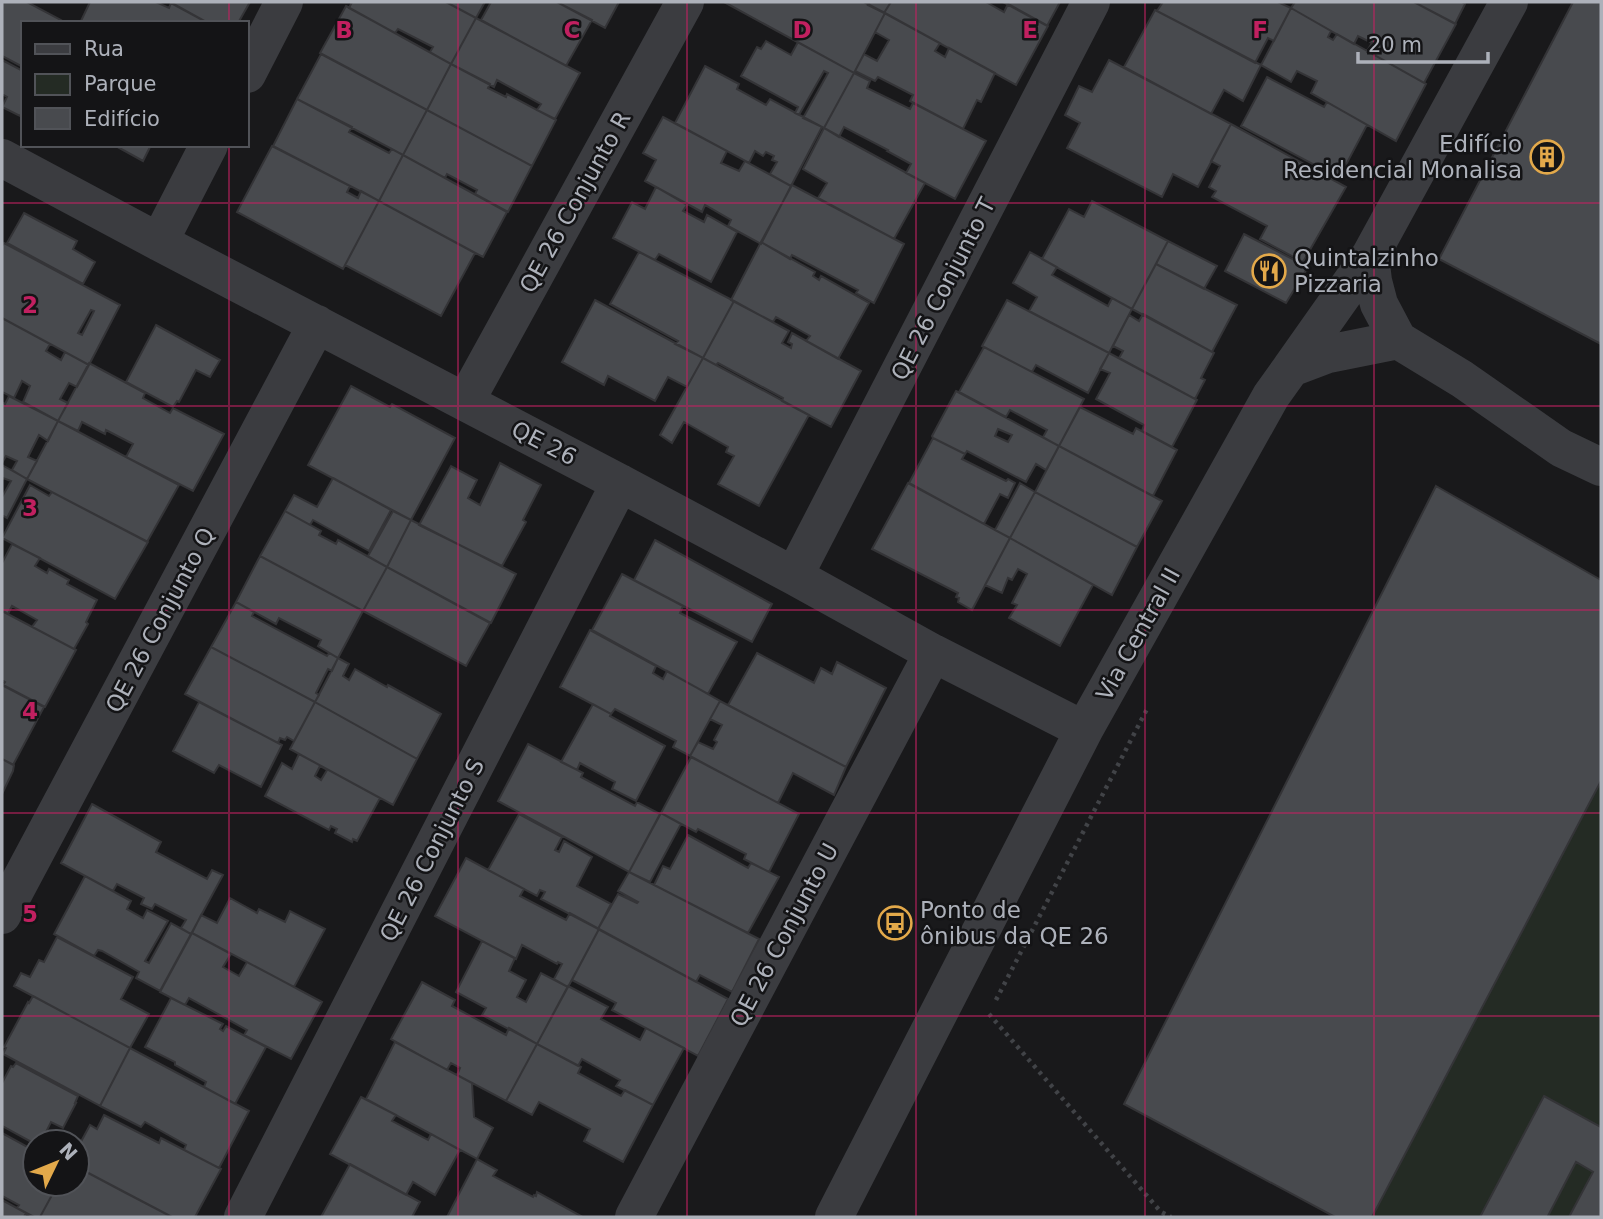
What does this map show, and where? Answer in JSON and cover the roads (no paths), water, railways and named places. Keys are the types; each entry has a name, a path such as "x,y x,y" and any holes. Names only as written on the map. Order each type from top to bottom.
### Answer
{"street":[{"path":"248,72 284,2"},
{"name":"QE 26 Conjunto R","path":"465,402 685,2"},
{"name":"QE 26 Conjunto T","path":"794,576 1091,2"},
{"name":"Via Central II","path":"834,1217 1084,730 1271,396 1370,256 1509,2"},
{"path":"159,242 208,147"},
{"name":"QE 26","path":"2,158 620,483 933,653 1084,730"},
{"path":"1370,256 1379,304 1398,340 1462,379 1561,448 1601,467"},
{"name":"QE 26 Conjunto Q","path":"2,915 317,324"},
{"path":"1290,368 1328,354 1398,340"},
{"name":"QE 26 Conjunto S","path":"243,1217 620,483"},
{"name":"QE 26 Conjunto U","path":"634,1217 933,653"}],"place":[{"name":"Edifício Residencial Monalisa","path":"1547,157"},
{"name":"Quintalzinho Pizzaria","path":"1269,271"},
{"name":"Ponto de ônibus da QE 26","path":"895,923"}]}
